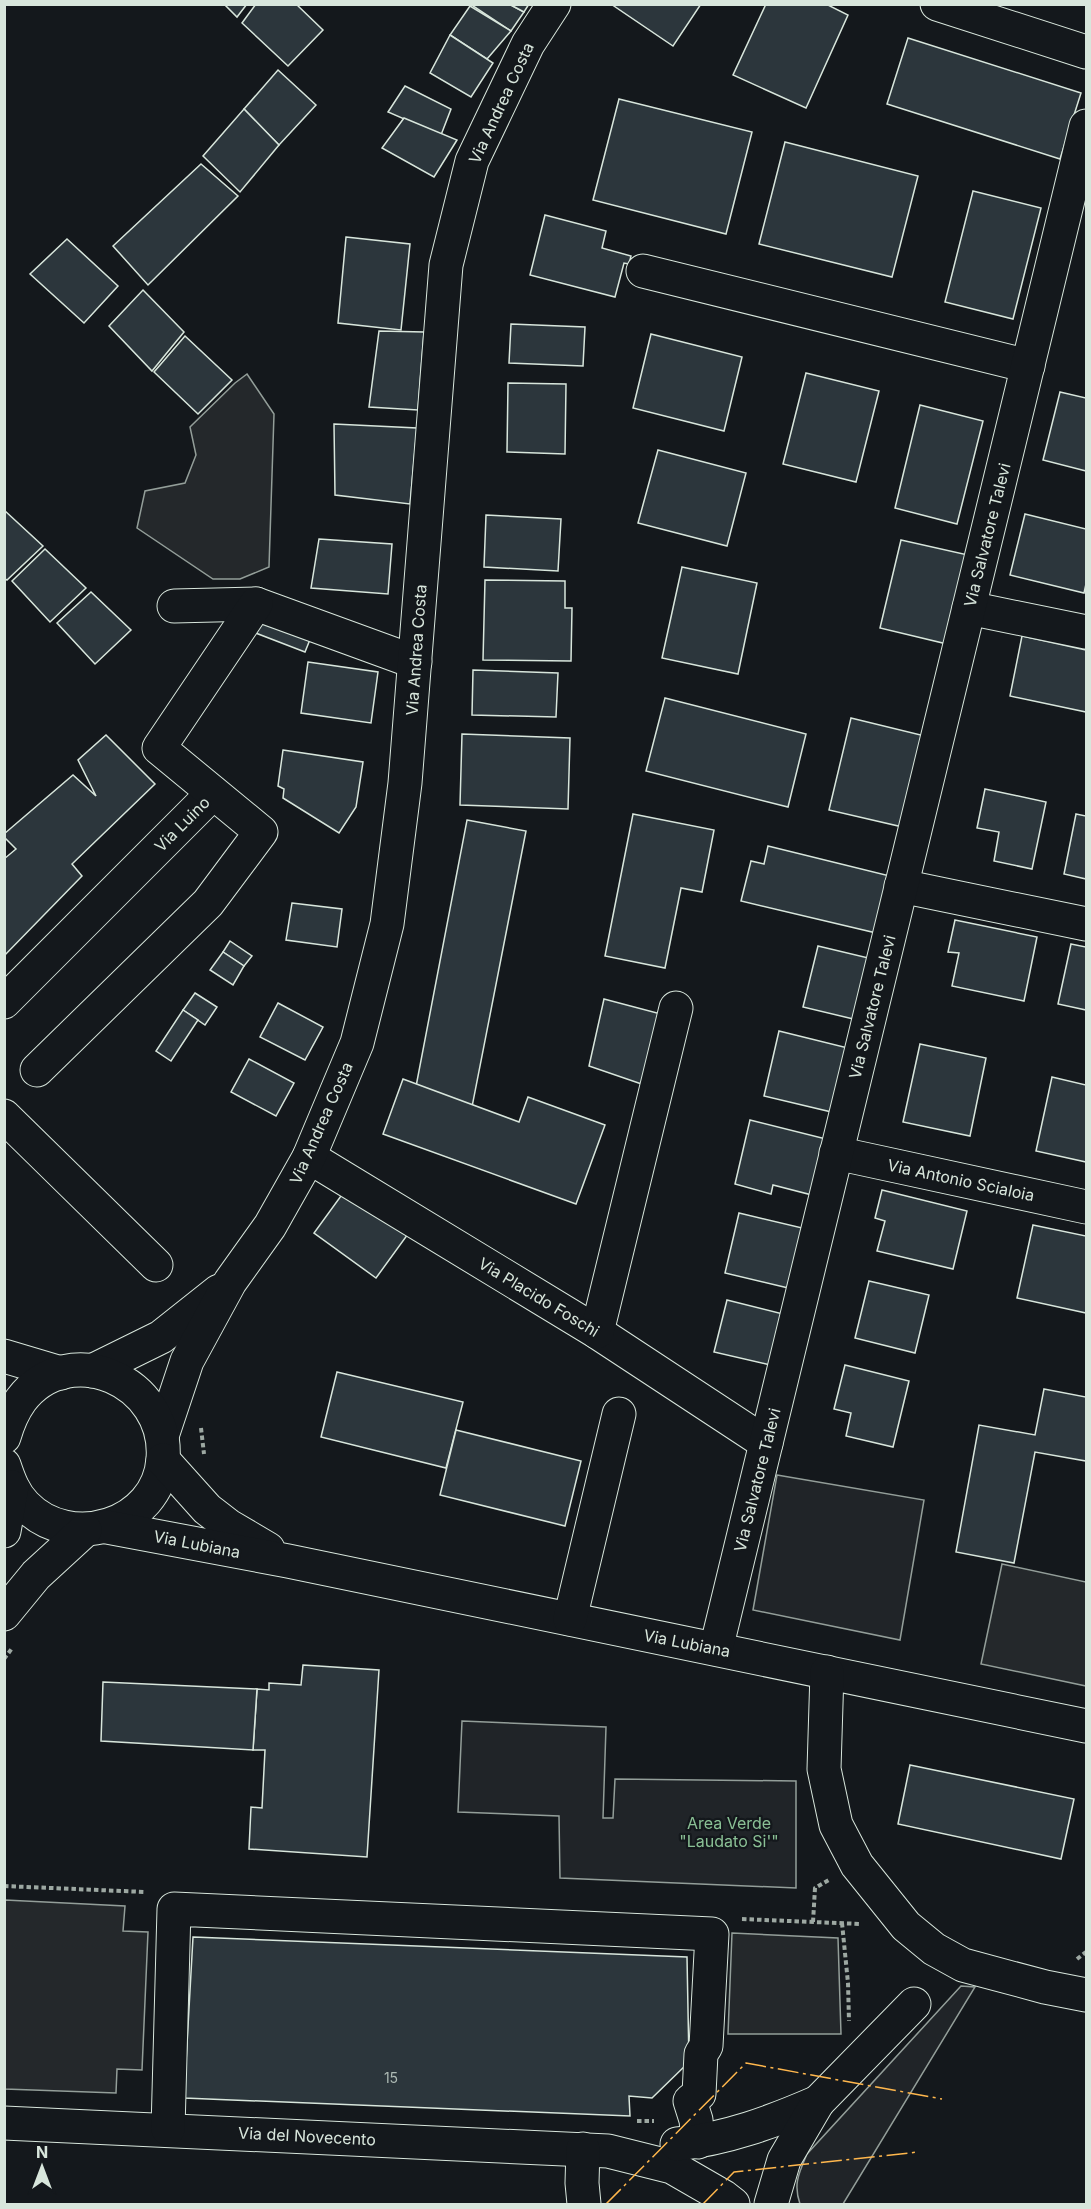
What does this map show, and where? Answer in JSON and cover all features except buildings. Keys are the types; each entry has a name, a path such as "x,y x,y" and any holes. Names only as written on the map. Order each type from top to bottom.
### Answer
{"street":[{"name":"Via Andrea Costa","path":"4,1614 36,1575 96,1529 128,1517 145,1502 157,1482 163,1448 187,1361 230,1282 270,1226 309,1157 357,1043 387,924 405,783 446,265 472,161 528,44 554,4"},
{"path":"937,4 1086,52"},
{"name":"Via Salvatore Talevi","path":"716,1649 1086,126"},
{"path":"643,271 1028,366"},
{"path":"174,606 256,604 415,662"},
{"name":"Via Luino","path":"4,1002 213,793 159,748 256,604"},
{"path":"969,608 1086,632"},
{"path":"37,1070 208,903 261,832 213,793"},
{"path":"901,885 1086,924"},
{"path":"597,1332 676,1008"},
{"path":"4,1116 156,1265"},
{"name":"Via Antonio Scialoia","path":"836,1153 1086,1207"},
{"name":"Via Placido Foschi","path":"309,1157 597,1332 766,1443"},
{"name":"Via Andrea Costa","path":"4,1437 10,1418 22,1398 40,1383 77,1372 161,1337 230,1282"},
{"path":"4,1356 117,1378 138,1392 154,1412 163,1448"},
{"path":"570,1619 619,1414"},
{"name":"Via Lubiana","path":"163,1448 207,1509 229,1526 288,1561"},
{"path":"4,1531 8,1476"},
{"name":"Via Lubiana","path":"8,1476 25,1505 42,1519 63,1528 96,1529 288,1561 1086,1726"},
{"path":"827,1672 824,1769 836,1825 857,1865 906,1926 934,1949 963,1965 1045,1987 1086,1995"},
{"path":"168,2129 174,1909 712,1934 706,2046 701,2054 699,2094 690,2101 697,2131"},
{"name":"Via del Novecento","path":"771,2205 784,2160 818,2102 914,2004"},
{"name":"Via del Novecento","path":"596,2150 697,2131 770,2123 818,2102"},
{"name":"Via del Novecento","path":"4,2123 596,2150 672,2167 724,2197 733,2205"},
{"path":"584,2205 582,2183 596,2150"}],"path":[{"path":"200,1418 204,1454 208,1462"},
{"path":"813,1922 815,1888 857,1865"},
{"path":"842,1923 849,2023"},
{"path":"636,2122 697,2131"}],"green space":[{"path":"777,1475 924,1500 900,1640 753,1610"},
{"name":"Area Verde \"Laudato Si'\"","path":"462,1721 606,1727 603,1818 613,1818 615,1779 796,1781 796,1888 560,1878 559,1816 458,1812"},
{"path":"961,1986 975,1987 843,2204 800,2204 797,2184 807,2154"}],"shaded area":[{"path":"247,374 274,414 269,567 240,579 213,579 137,528 145,491 185,483 196,455 190,427"},
{"path":"1002,1564 1086,1582 1086,1686 981,1664"},
{"path":"5,1900 125,1906 123,1931 148,1932 142,2070 117,2069 116,2093 5,2089"},
{"path":"732,1933 838,1938 841,2034 728,2034"}],"power":[{"path":"606,2204 746,2063 942,2099"},
{"path":"703,2204 734,2172 918,2152"}]}
